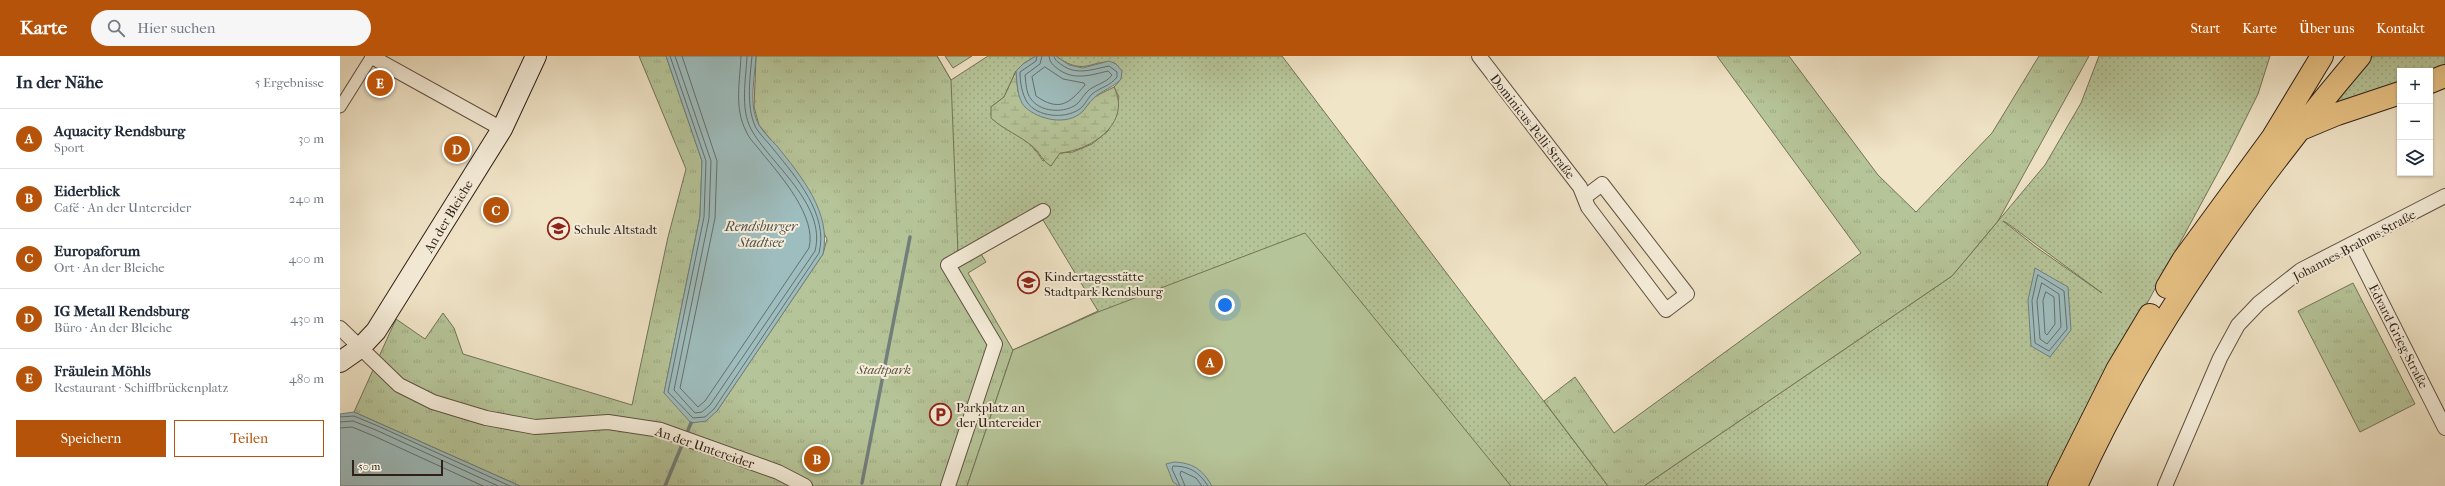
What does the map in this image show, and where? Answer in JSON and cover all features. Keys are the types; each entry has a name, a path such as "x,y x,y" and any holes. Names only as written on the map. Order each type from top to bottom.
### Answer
{"highway":[{"path":"2273,137 2322,56"},
{"path":"2059,486 2117,370 2179,267 2273,137 2342,56"},
{"path":"2076,486 2130,380 2187,282 2296,131 2360,56"},
{"path":"2433,81 2445,76"},
{"path":"2296,131 2337,114 2397,94"}],"main road":[{"name":"An der Bleiche","path":"340,362 360,348 376,330 502,129 536,56"}],"street":[{"path":"340,107 371,56 502,129"},
{"name":"Dominicus-Pelli-Straße","path":"1479,56 1580,187 1588,207 1666,310 1687,294 1602,184 1585,197"},
{"name":"Johannes-Brahms-Straße","path":"2165,486 2220,358 2238,325 2259,303 2301,270 2445,196"},
{"path":"948,486 995,344 948,266 1043,211"},
{"name":"Edvard-Grieg-Straße","path":"2352,244 2445,428"},
{"name":"An der Untereider","path":"340,328 399,385 433,402 486,418 535,427 608,422 661,430 685,440 778,472 805,486"}],"green space":[{"name":"Stadtpark","path":"639,56 666,56 702,161 700,216 664,393 717,411 823,254 827,239 783,155 759,125 754,107 756,56 937,56 951,80 958,253 981,254 986,262 968,273 1013,350 967,486 520,486 354,412 396,319 425,339 443,313 454,328 463,354 632,405 668,237 686,169"},
{"path":"937,56 951,80 988,56 1036,56 1023,64 1016,71 1004,97 991,107 1026,140 1043,161 1060,153 1073,152 1092,144 1108,131 1119,97 1114,87 1121,79 1116,64 1108,62 1082,67 1066,63 1056,56 1282,56 1608,486 1250,486 1006,369 1013,350 1098,311 1043,220 981,254 958,253"},
{"path":"945,56 972,56 953,68"},
{"path":"1717,56 1789,56 1878,175 1916,212 1992,133 2039,56 2089,56 1998,221 1952,276 1644,486 1608,486 1544,401 1575,377 1614,433 1861,253"},
{"path":"2099,56 2270,56 2258,94 2227,156 2048,486 1644,486 1952,276 2045,165 2081,103","holes":["2003,221 2102,293 2036,247"]},
{"path":"2373,56 2445,57 2445,68 2433,70 2433,68 2397,68 2397,87 2321,115"},
{"path":"1016,71 1018,92 1081,113 1094,97 1114,87 1118,100 1118,112 1113,123 1106,132 1096,140 1072,151 1060,153 1051,166 1045,162 1032,146 991,118 991,107 1004,97"},
{"path":"1305,233 1511,486 967,486 1013,350 1098,312"},
{"path":"2353,283 2415,404 2360,432 2298,311"}],"water":[{"name":"Rendsburger Stadtsee","path":"666,56 756,56 753,100 759,125 796,170 812,196 819,210 825,239 823,254 717,411 706,421 691,423 664,393 700,216 702,161"},
{"path":"1036,56 1056,56 1069,65 1083,68 1109,61 1116,64 1122,71 1121,79 1115,85 1097,95 1082,112 1076,116 1061,120 1045,118 1031,112 1022,104 1018,90 1016,71 1023,64"},
{"path":"2035,268 2068,287 2071,330 2050,357 2031,346 2028,300"},
{"path":"354,412 520,486 340,486 340,414"},
{"path":"1174,462 1187,464 1201,471 1212,486 1179,486 1173,482 1166,464"}],"waterway":[{"path":"862,483 910,237"},
{"path":"686,435 691,423"},
{"path":"665,486 684,440"}],"place":[{"name":"Fräulein Möhls","path":"380,83"},
{"name":"IG Metall Rendsburg","path":"457,149"},
{"name":"Europaforum","path":"496,210"},
{"name":"Schule Altstadt","path":"558,229"},
{"name":"Kindertagesstätte Stadtpark Rendsburg","path":"1028,283"},
{"name":"Aquacity Rendsburg","path":"1210,362"},
{"name":"Parkplatz an der Untereider","path":"941,414"},
{"name":"Eiderblick","path":"817,459"}]}
